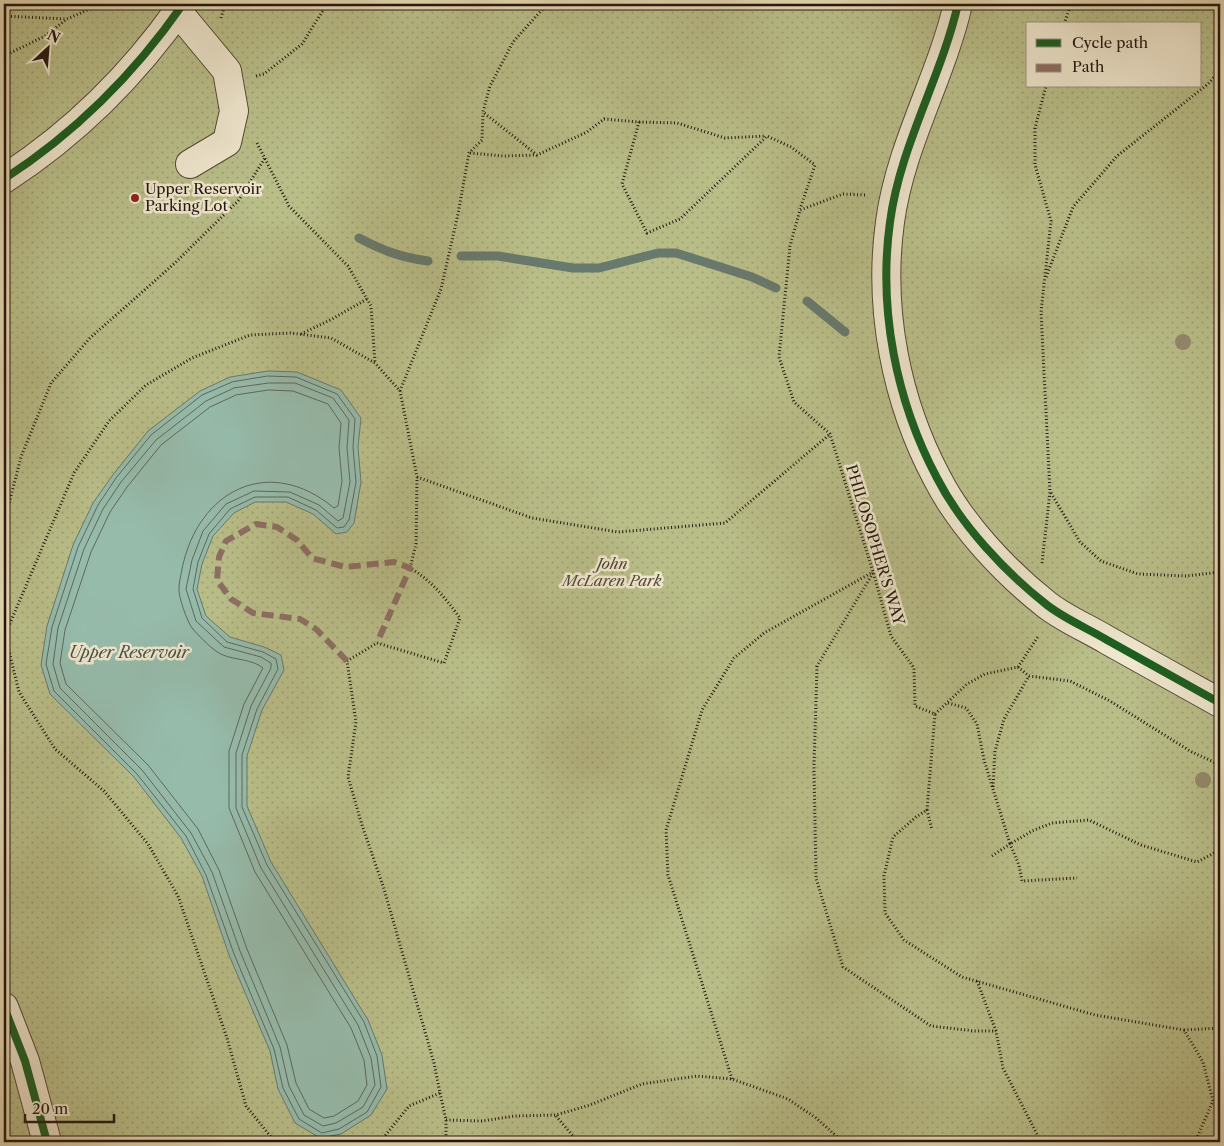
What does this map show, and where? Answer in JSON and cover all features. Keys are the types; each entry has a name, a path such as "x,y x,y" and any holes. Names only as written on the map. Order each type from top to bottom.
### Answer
{"street":[{"path":"958,4 951,34 902,169 890,222 886,275 889,324 897,375 913,425 937,479 961,517 1009,572 1054,610 1220,703"},
{"path":"4,179 35,159 113,91 179,6 227,71 234,111 227,142 190,164"},
{"path":"4,1007 25,1061 47,1142"}],"path":[{"path":"4,56 45,36 67,19 101,4"},
{"path":"220,22 225,4"},
{"path":"248,78 264,74 302,44 327,4"},
{"path":"400,391 441,289 458,214 469,153 482,140 483,112 490,86 512,42 547,4"},
{"path":"1065,22 1072,4"},
{"path":"4,16 67,19"},
{"path":"1044,282 1073,207 1117,156 1208,84 1220,70"},
{"path":"1036,558 1042,565 1050,492 1041,312 1051,221 1035,165 1035,128 1045,88"},
{"path":"483,112 537,155"},
{"path":"417,477 532,518 618,532 725,522 830,434 794,402 778,357 790,246 815,165 791,146 767,136 725,138 677,123 604,119 587,132 537,155 503,156 469,153"},
{"path":"639,122 622,184 647,233 680,220 767,136"},
{"path":"4,523 21,457 51,383 90,338 175,263 238,201 265,158 289,206 348,266 371,306 375,363"},
{"path":"800,210 842,194 880,195 897,190"},
{"path":"299,334 332,319 367,299"},
{"path":"275,1142 246,1106 227,1038 178,896 148,844 104,791 54,749 19,692 4,633 74,473 109,421 146,385 192,358 250,335 299,334 331,338 375,363 400,391 417,477 416,544 410,568 420,574 446,597 460,618 444,663 377,643 347,660 356,722 348,777 434,1063 446,1120 446,1142"},
{"path":"1050,492 1080,542 1101,561 1138,574 1186,576 1220,572"},
{"path":"874,572 816,666 814,767 816,878 843,967 931,1026 996,1032"},
{"path":"732,1079 668,875 666,830 702,710 734,658 764,633 874,572"},
{"path":"932,830 927,810 935,714 967,684 985,674 1018,667 1054,610"},
{"path":"1018,667 1030,676 1070,681 1110,701 1190,751 1220,765"},
{"path":"993,790 995,751 1004,720 1030,676"},
{"path":"947,703 966,708 976,724 984,760 1010,844 1019,865 1022,881 1077,878"},
{"path":"927,810 893,837 884,876 885,912 904,940 962,977 1095,1015 1184,1030 1220,1028"},
{"path":"992,856 1032,831 1052,823 1089,820 1141,845 1197,862 1220,850"},
{"path":"976,980 996,1032 1003,1068 1041,1142"},
{"path":"1184,1030 1203,1062 1213,1101 1195,1142"},
{"path":"446,1120 482,1121 515,1116 556,1116 590,1105 642,1084 697,1076 732,1079 788,1099 816,1118 842,1142"},
{"path":"380,1142 409,1106 440,1093"},
{"path":"556,1116 578,1142"}],"green space":[{"name":"John McLaren Park","path":"4,4 1220,4 1220,1142 4,1142"}],"water":[{"name":"Upper Reservoir","path":"268,371 297,372 341,390 361,418 358,447 361,482 354,523 347,532 336,534 313,514 286,502 255,502 234,513 213,536 202,564 197,589 206,616 230,637 264,647 281,655 284,670 262,710 247,756 247,806 271,862 368,1020 382,1055 387,1089 371,1115 341,1134 320,1138 295,1123 278,1089 270,1051 229,955 202,876 181,838 134,777 50,694 41,665 47,626 73,545 93,503 112,476 148,431 200,391 230,377"}],"waterway":[{"path":"359,238 392,253 428,261"},
{"path":"461,256 498,256 573,268 599,268 658,253 676,253 752,277 776,288"},
{"path":"807,301 845,332"}],"marked path":[{"path":"347,661 316,629 300,619 253,613 231,599 217,580 219,557 226,541 256,524 277,527 297,540 312,558 345,567 394,562 410,568 377,643"}],"cycle path":[{"path":"4,179 55,142 102,100 145,54 183,4"},
{"path":"958,4 942,59 902,166 890,222 887,255 889,321 901,386 911,418 937,478 958,513 985,547 1015,578 1061,615 1220,703"},
{"path":"4,1007 25,1061 47,1142"}],"place":[{"name":"Upper Reservoir Parking Lot","path":"135,198"}]}
